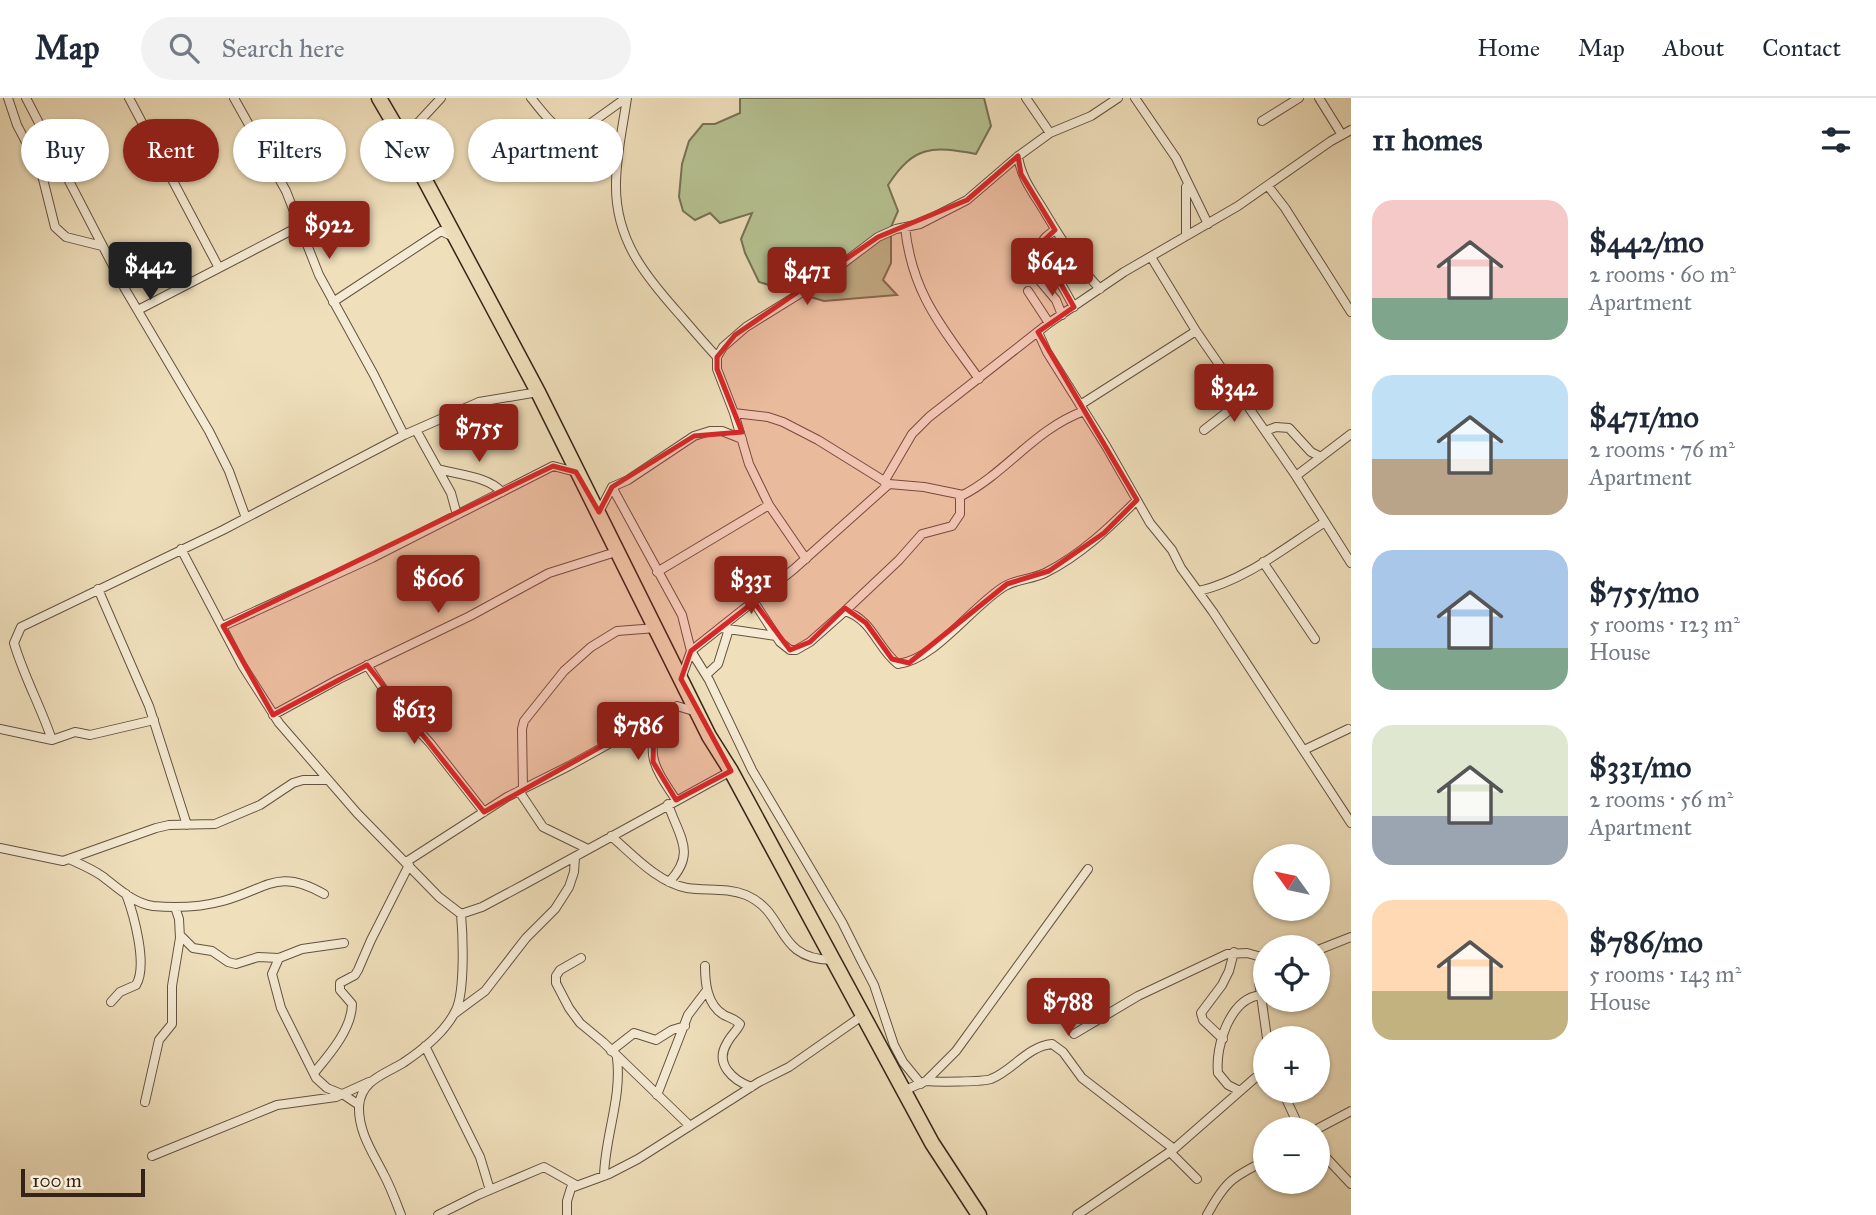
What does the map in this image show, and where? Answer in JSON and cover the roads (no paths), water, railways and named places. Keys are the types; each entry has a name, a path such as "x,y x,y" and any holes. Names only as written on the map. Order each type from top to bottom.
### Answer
{"highway":[{"path":"379,98 392,119"},
{"path":"427,182 538,392 698,712 932,1143 979,1215"}],"street":[{"path":"8,98 17,125 41,171 55,227 66,237 102,246"},
{"path":"26,98 102,246 209,430 229,471 246,518"},
{"path":"129,98 219,268"},
{"path":"234,98 286,191 332,302 374,375 404,435"},
{"path":"422,119 441,98"},
{"path":"531,98 556,126 569,134 578,133 626,98"},
{"path":"626,98 615,183 623,230 634,258 653,286 717,357"},
{"path":"1026,98 1050,132"},
{"path":"806,559 769,505 750,464 717,369 717,357 723,347 746,327 817,283 878,237 937,217 968,200 1050,132 1091,116 1118,98"},
{"path":"1135,98 1176,158 1208,224"},
{"path":"1262,121 1299,98"},
{"path":"1319,98 1342,135"},
{"path":"681,678 691,651 725,628 806,559 886,483 912,434 929,417 1049,323 1268,186 1351,130"},
{"path":"1018,156 1021,174 1055,230 1076,262 1100,289"},
{"path":"1186,181 1186,236"},
{"path":"1268,186 1351,312"},
{"path":"138,310 300,226"},
{"path":"905,228 908,257 925,298 979,379"},
{"path":"1055,230 1041,243 1041,248 1073,307"},
{"path":"332,302 440,231 457,239"},
{"path":"1151,257 1196,331 1296,476 1351,563"},
{"path":"1040,281 1056,300 1062,315"},
{"path":"1028,290 1049,323"},
{"path":"734,413 753,414 783,422 818,440 886,483 924,487 960,495 974,490 1027,444 1196,331"},
{"path":"1038,332 1150,523 1172,550 1181,568 1199,591 1351,822"},
{"path":"52,740 14,643 20,627 246,518 404,435 480,402 538,392"},
{"path":"1204,430 1231,409 1241,396"},
{"path":"1265,431 1276,427 1289,428 1311,452 1321,457"},
{"path":"416,430 451,493 457,515"},
{"path":"599,512 612,487 703,432 722,431 742,439"},
{"path":"1296,476 1351,434"},
{"path":"223,626 353,567 554,466 576,472"},
{"path":"438,469 485,480 502,492"},
{"path":"612,487 682,615 691,651 706,675 752,770 842,922 874,985 894,1045 903,1062 923,1083"},
{"path":"754,602 785,648 796,650 810,642 845,611 899,560 922,534 952,526 960,514 960,495"},
{"path":"845,611 866,623 884,652 898,664 909,663 1007,584 1033,579 1082,549 1104,533 1137,500"},
{"path":"657,572 769,505"},
{"path":"1199,591 1220,586 1325,522"},
{"path":"181,549 242,665 273,715 327,780 439,897 461,914 463,946 456,1010 425,1046 372,1081 359,1105 363,1133 401,1215"},
{"path":"273,715 549,573 619,551"},
{"path":"1263,562 1315,639"},
{"path":"98,589 154,720 187,825"},
{"path":"587,849 543,827 521,790 524,721 564,671 591,648 617,631 656,628"},
{"path":"725,628 776,636"},
{"path":"706,675 718,664 725,628"},
{"path":"367,665 392,702 430,743 484,812"},
{"path":"314,1073 328,1055 349,1018 352,1004 340,990 340,984 355,975 358,970 407,863 521,790 659,715 677,706 698,712"},
{"path":"659,715 651,750 672,802 685,854 681,867 669,882"},
{"path":"0,729 52,740 75,732 90,735 154,720"},
{"path":"1304,750 1348,729"},
{"path":"461,914 481,907 731,771"},
{"path":"0,848 59,860 69,859 156,828 215,824 260,805 303,779 327,780"},
{"path":"611,836 669,882 682,887 724,890 747,895 765,909 788,943 799,953 816,959 832,960"},
{"path":"452,1015 485,991 526,938 555,909 569,887 575,857"},
{"path":"69,859 102,876 145,904 175,907 221,902 278,881 293,880 306,883 324,894"},
{"path":"923,1083 956,1051 1088,869"},
{"path":"111,1002 120,992 135,985 141,974 135,922 126,894"},
{"path":"145,1102 159,1041 172,1024 172,986 180,935 175,907"},
{"path":"180,935 193,948 212,951 236,964 265,956 279,958 302,949 344,943"},
{"path":"1330,945 1351,937"},
{"path":"1074,1034 1155,987 1234,952 1253,955"},
{"path":"1223,1039 1203,1020 1201,1013 1222,985 1234,952"},
{"path":"279,958 272,974 281,1008 314,1073 327,1088 359,1105"},
{"path":"581,958 559,970 556,976 556,983 569,1008 580,1023 690,1126"},
{"path":"705,966 707,990 718,1010 740,1024 727,1043 723,1064 735,1079 751,1087"},
{"path":"657,1095 692,1007 707,990"},
{"path":"1240,1091 1228,1085 1218,1073 1217,1064 1229,1021 1242,1003 1253,997"},
{"path":"567,1215 571,1188 638,1159 751,1087 789,1067 862,1016"},
{"path":"614,1054 634,1033 656,1040 685,1026"},
{"path":"903,1091 923,1083 989,1080 1017,1060 1052,1044 1063,1052 1082,1078 1172,1151 1197,1179"},
{"path":"425,1046 480,1157 490,1190"},
{"path":"604,1176 604,1160 618,1083 614,1054"},
{"path":"1077,1215 1172,1151 1253,1080"},
{"path":"152,1156 277,1105 344,1095 372,1081"},
{"path":"1330,1122 1351,1111"},
{"path":"1330,1162 1351,1184"},
{"path":"438,1215 544,1167 576,1185"},
{"path":"1207,1215 1230,1180 1253,1168"}]}
